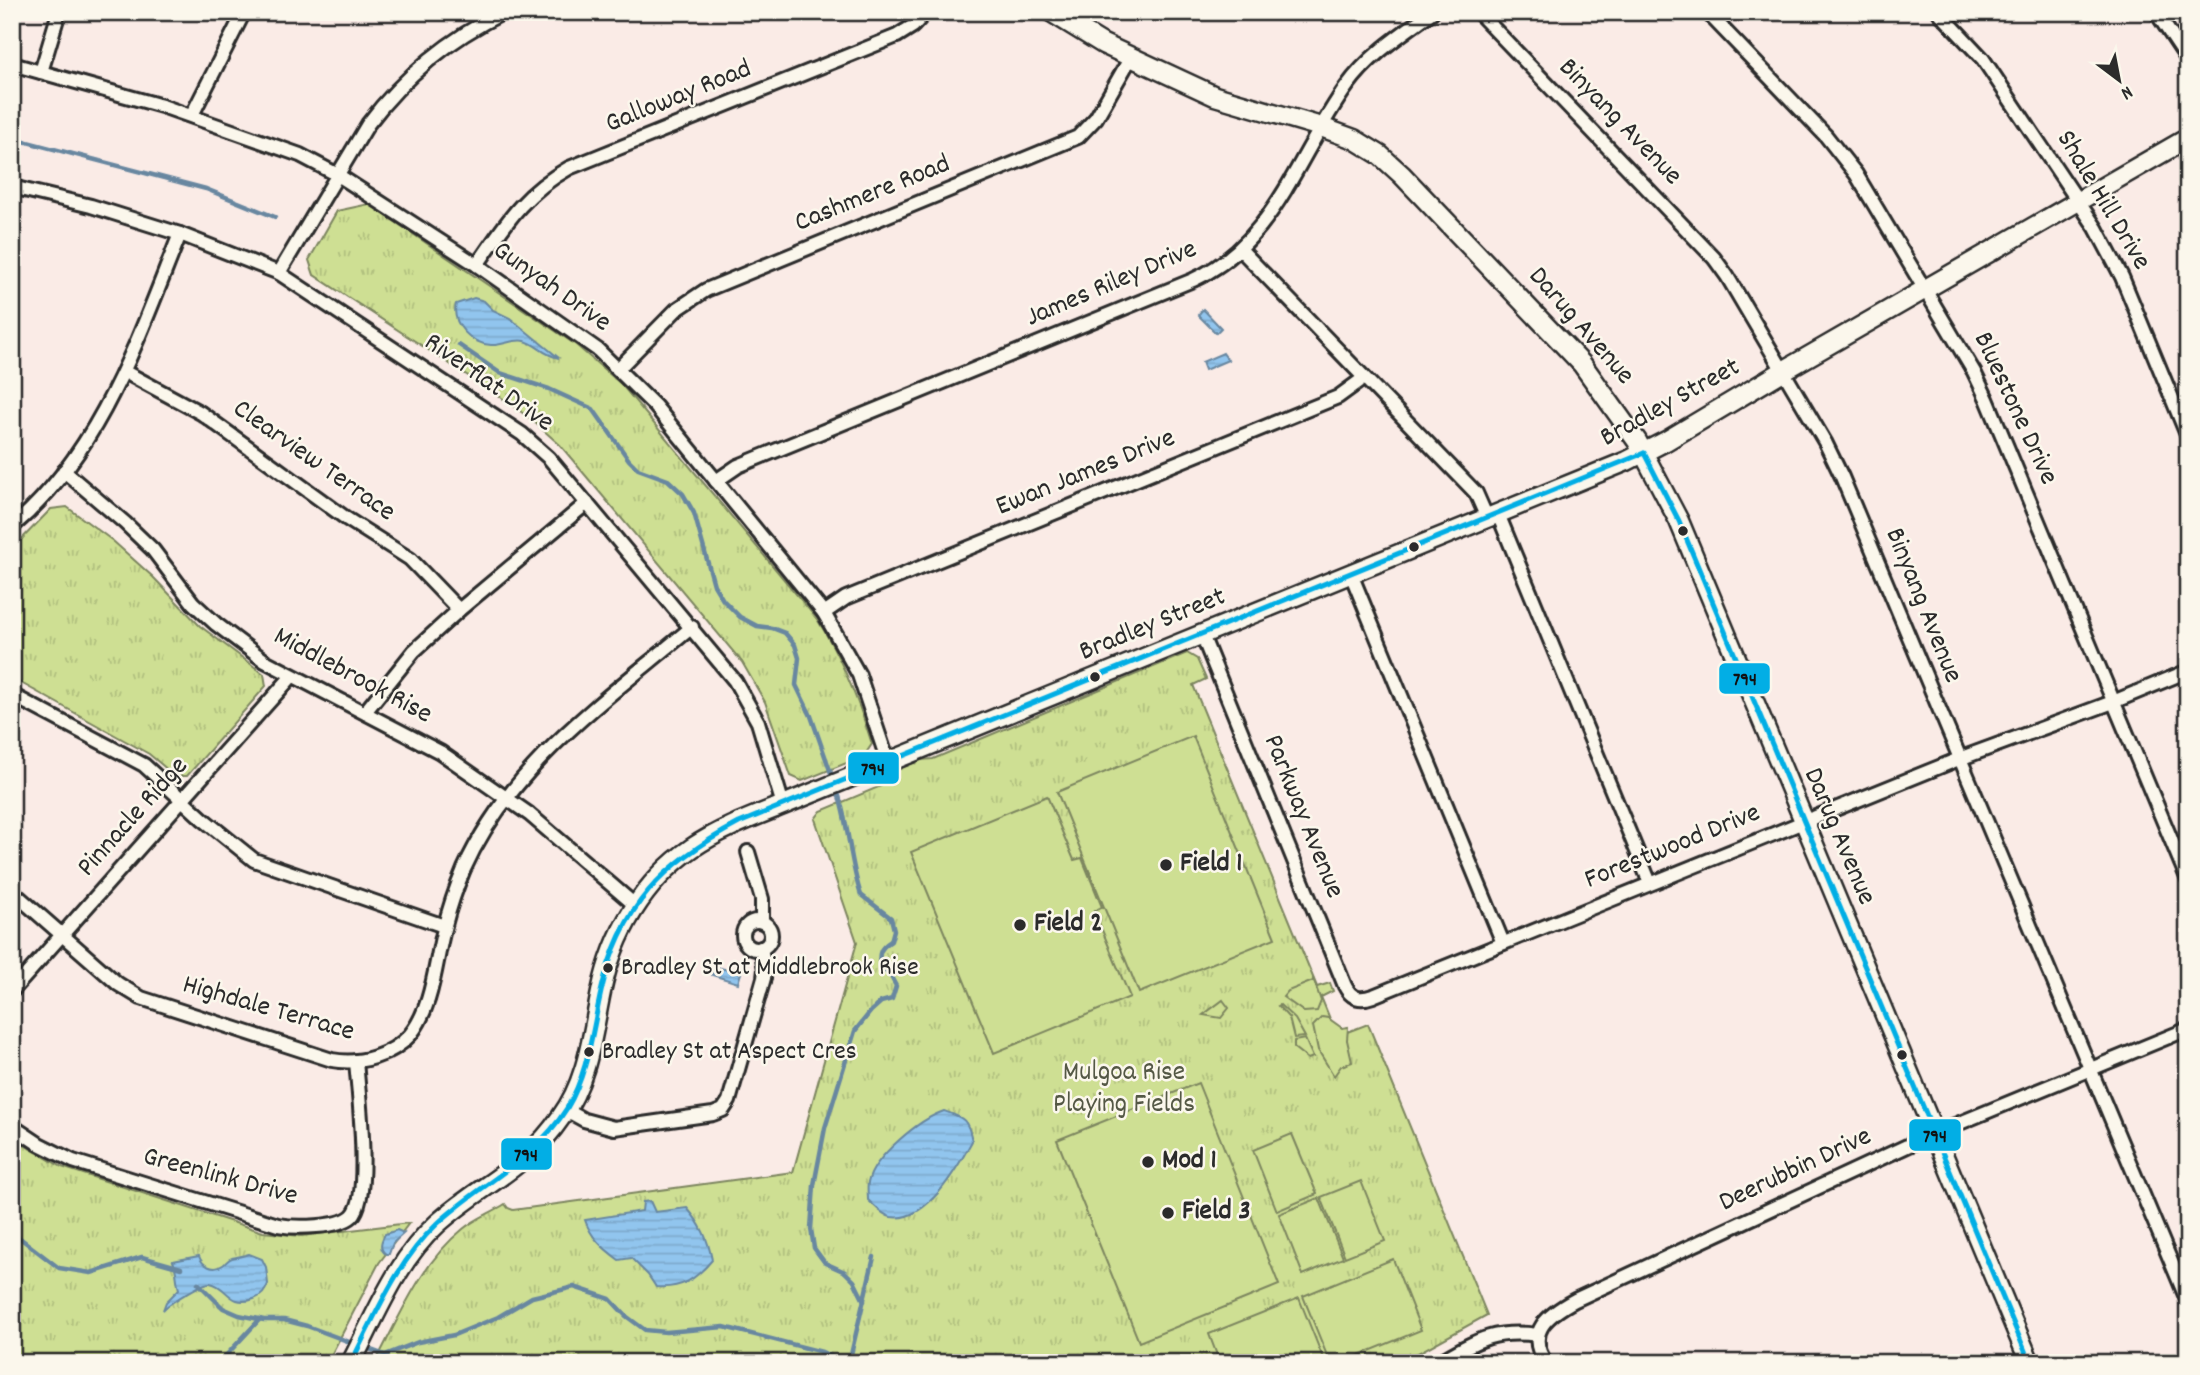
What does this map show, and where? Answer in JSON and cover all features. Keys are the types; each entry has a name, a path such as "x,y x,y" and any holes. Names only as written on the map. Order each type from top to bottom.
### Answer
{"street":[{"path":"41,72 59,12"},
{"path":"192,116 244,12"},
{"path":"279,273 368,124 408,77 457,38 504,12"},
{"name":"Galloway Road","path":"477,265 522,202 541,185 569,168 897,36 913,26 926,12"},
{"name":"Darug Avenue","path":"1051,12 1083,33 1215,96 1321,127 1368,147 1402,175 1568,347 1617,409 1644,453 1679,521 1802,822 2030,1363"},
{"name":"James Riley Drive","path":"716,481 740,465 1193,280 1222,265 1241,250 1265,221 1345,88 1360,70 1432,12"},
{"name":"Binyang Avenue","path":"1478,12 1707,250 1727,276 1837,465 2188,1302"},
{"name":"Bluestone Drive","path":"1707,12 1840,152 1869,194 1926,289 1987,399 2188,880"},
{"name":"Shale Hill Drive","path":"1940,12 1983,60 2079,201 2122,277 2188,437"},
{"path":"2156,12 2188,60"},
{"name":"Cashmere Road","path":"618,369 676,310 706,290 1078,137 1096,118 1131,57"},
{"name":"Gunyah Drive","path":"12,64 192,116 300,155 338,174 477,265 598,350 654,406 824,613 859,675 888,762"},
{"name":"Bradley Street","path":"351,1363 403,1266 424,1238 457,1207 528,1156 566,1110 580,1081 591,1048 611,952 636,905 673,862 694,846 739,823 1644,453 2188,138"},
{"name":"Riverflat Drive","path":"13,191 91,206 180,234 279,273 522,434 544,453 735,681 750,704 766,743 783,805"},
{"path":"12,527 45,496 105,411 125,372 180,234"},
{"path":"1241,250 1476,493 1493,516 1650,883"},
{"name":"Clearview Terrace","path":"125,372 201,413 347,519 410,559 458,610"},
{"name":"Ewan James Drive","path":"824,613 846,598 1338,397 1364,378"},
{"name":"Middlebrook Rise","path":"64,471 153,550 204,614 265,661 440,752 506,797 636,905"},
{"path":"365,712 414,651 458,610 587,503"},
{"path":"1351,574 1503,943"},
{"name":"Highdale Terrace","path":"12,891 118,984 141,998 332,1060 370,1059 387,1051 412,1032 427,1001 444,926 464,869 506,797 552,745 692,627"},
{"name":"Parkway Avenue","path":"1202,635 1348,993 1356,998 1373,996"},
{"name":"Forestwood Drive","path":"1373,996 1959,759 2188,671"},
{"name":"Pinnacle Ridge","path":"12,991 292,676"},
{"path":"12,695 144,765 243,853 264,865 444,926"},
{"path":"748,852 762,899 762,922"},
{"path":"762,922 769,927 771,936 768,944 761,948 751,947 744,937 749,924 762,922"},
{"path":"566,1110 584,1119 614,1128 713,1114 723,1110 729,1101 764,978 761,948"},
{"name":"Deerubbin Drive","path":"1538,1335 1551,1314 1574,1300 1933,1134 2188,1029"},
{"name":"Greenlink Drive","path":"12,1126 39,1144 73,1161 278,1226 302,1227 341,1222 354,1214 359,1203 363,1148 356,1061"},
{"path":"1437,1363 1491,1335 1513,1332 1538,1335 1540,1352 1546,1363"}],"green space":[{"path":"369,204 576,345 621,384 817,619 842,664 867,727 872,744 864,756 802,781 791,776 765,702 742,662 560,445 508,402 314,275 309,260 337,211"},
{"path":"67,507 113,541 153,577 200,626 264,674 266,686 187,776 175,776 149,754 12,678 12,549 51,509"},
{"name":"Mulgoa Rise Playing Fields","path":"1187,653 1197,659 1206,679 1193,685 1317,987 1330,983 1333,991 1321,997 1337,1036 1368,1024 1487,1315 1400,1363 375,1363 413,1291 435,1258 468,1225 505,1204 513,1210 793,1172 857,942 815,819 821,811 881,786 878,777 920,760 933,759"},
{"name":"Field 1","path":"1193,736 1275,938 1139,993 1057,792"},
{"name":"Field 2","path":"1047,796 1074,860 1082,858 1102,907 1094,911 1130,997 994,1053 911,852"},
{"path":"1313,978 1321,1001 1317,1011 1304,1012 1283,997 1288,991 1313,981"},
{"path":"1223,1000 1229,1008 1221,1018 1203,1015"},
{"path":"1278,1006 1295,1019 1305,1037 1294,1038 1289,1018"},
{"path":"1322,1017 1342,1028 1348,1027 1347,1040 1352,1062 1341,1066 1334,1076 1318,1050 1313,1026"},
{"path":"1305,1039 1313,1057 1308,1059 1294,1048 1294,1041"},
{"name":"Field 3","path":"1198,1083 1279,1285 1139,1342 1057,1140"},
{"path":"1292,1134 1317,1194 1277,1211 1253,1150"},
{"path":"12,1138 62,1167 263,1232 301,1236 409,1223 379,1263 327,1363 12,1363"},
{"path":"1361,1181 1385,1241 1345,1257 1321,1197"},
{"path":"1319,1198 1343,1258 1303,1275 1279,1214"},
{"path":"1393,1259 1421,1330 1340,1363 1330,1363 1303,1296"},
{"path":"1299,1298 1325,1363 1220,1363 1209,1334"}],"water":[{"path":"474,298 484,301 493,310 510,318 559,358 525,341 491,345 470,337 464,332 455,311 456,304"},
{"path":"1203,309 1221,328 1216,333 1198,315"},
{"path":"1223,353 1228,360 1205,370 1202,362"},
{"path":"716,967 741,973 738,983 712,975"},
{"path":"944,1111 961,1118 967,1124 972,1141 966,1152 950,1178 929,1202 904,1217 885,1214 868,1200 868,1185 872,1173 899,1140 923,1122"},
{"path":"650,1201 655,1212 687,1208 706,1239 712,1260 700,1273 681,1284 656,1287 631,1258 619,1260 603,1247 585,1220 642,1211 643,1202"},
{"path":"397,1230 404,1233 393,1243 389,1254 386,1254 381,1242 385,1234"},
{"path":"249,1254 262,1259 266,1267 268,1284 259,1297 239,1301 210,1283 186,1294 163,1310 166,1302 179,1289 173,1261 199,1256 205,1265 215,1268 231,1259"}],"waterway":[{"path":"12,138 206,189 275,217"},
{"path":"459,345 500,373 549,389 593,409 638,469 668,480 683,494 694,513 714,585 723,600 740,617 757,626 785,633 795,645 799,658 796,685 811,716 833,779"},
{"path":"836,787 861,895 891,918 894,930 891,941 882,949 879,958 880,967 890,975 896,986 892,999 881,1002 855,1031 825,1128 814,1185 811,1229 814,1248 825,1263 845,1272 854,1281 864,1301"},
{"path":"12,1232 59,1268 91,1273 142,1257 181,1268"},
{"path":"849,1363 874,1257"},
{"path":"198,1283 223,1308 239,1315 264,1320 284,1320 355,1344"},
{"path":"363,1347 385,1355 418,1342 454,1335 498,1317 532,1297 574,1287 610,1299 626,1316 645,1330 666,1332 724,1327 822,1352 846,1363"},
{"path":"219,1363 260,1319"}],"transit line":[{"name":"794","path":"1644,453 1679,521 2030,1363"},
{"name":"794","path":"351,1363 388,1289 423,1239 454,1210 523,1157 554,1126 567,1108 585,1066 609,962 620,935 649,891 688,854 739,823 1644,453"}],"place":[{"name":"Field 1","path":"1166,865"},
{"name":"Field 2","path":"1020,925"},
{"name":"Bradley St at Middlebrook Rise","path":"608,968"},
{"name":"Bradley St at Aspect Cres","path":"589,1052"},
{"name":"Mod 1","path":"1148,1162"},
{"name":"Field 3","path":"1168,1213"}]}
